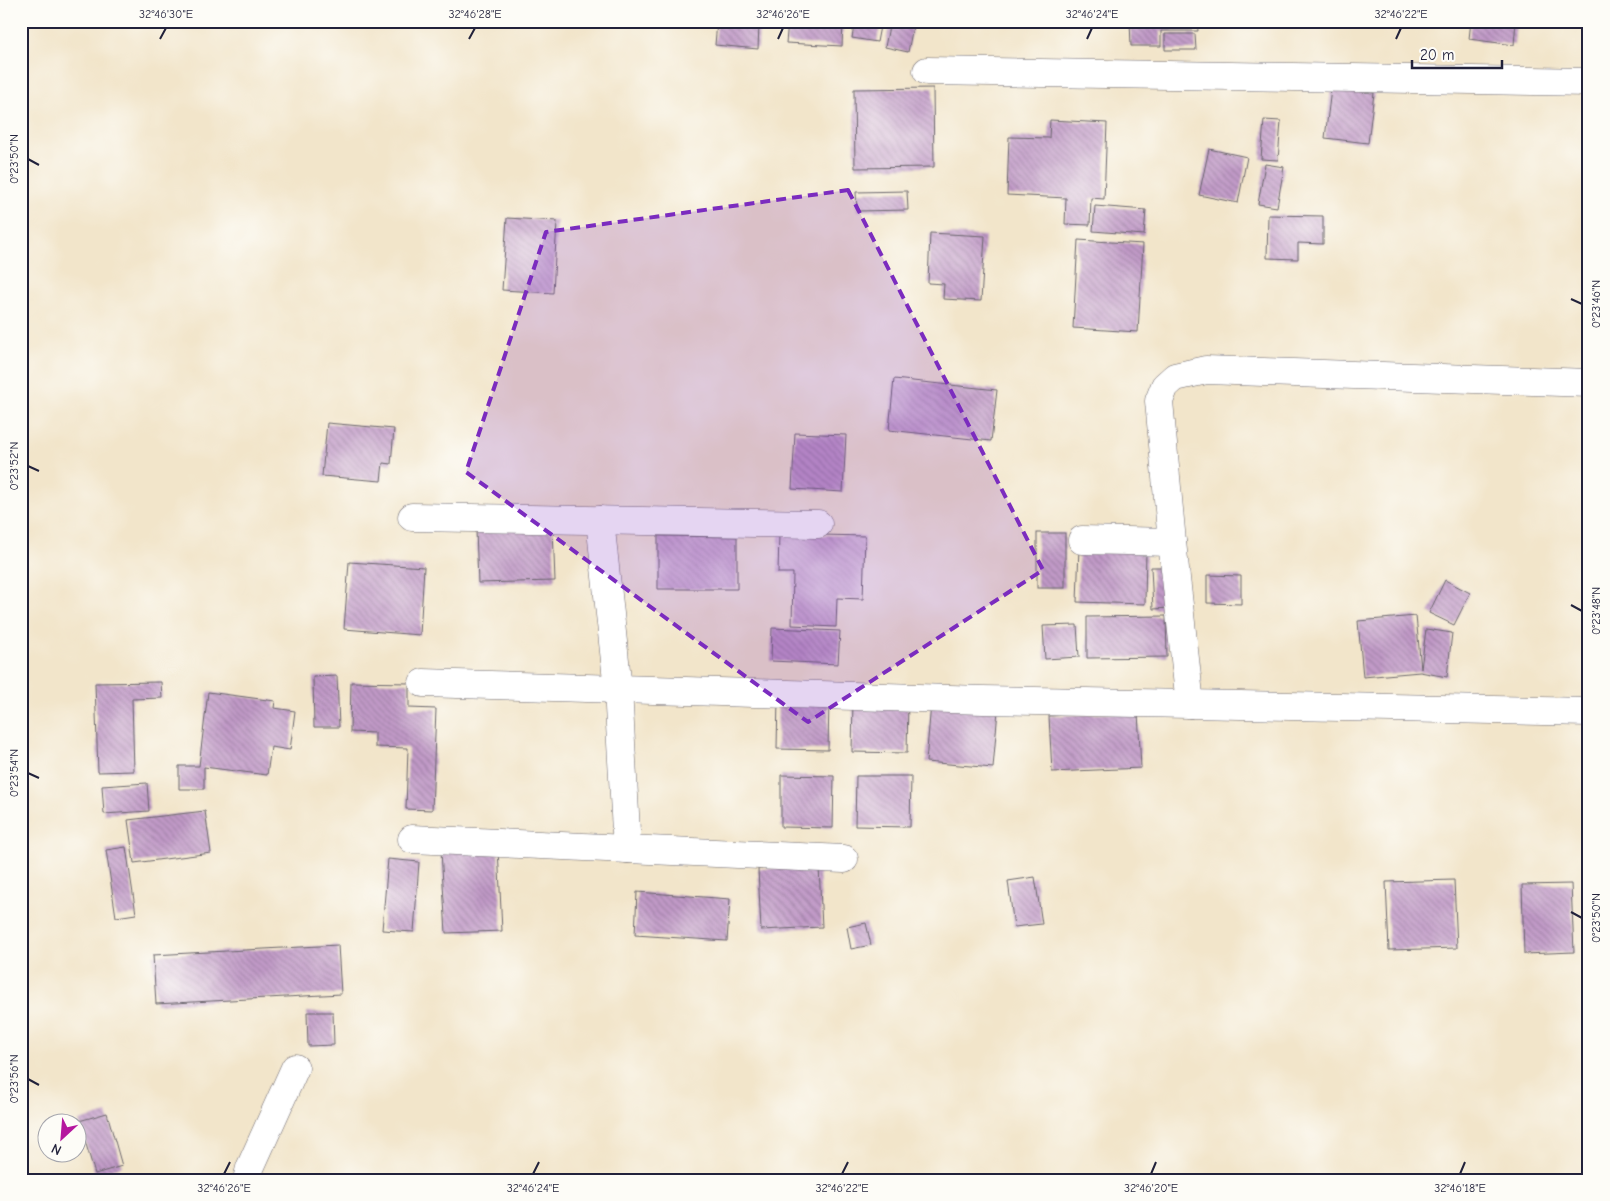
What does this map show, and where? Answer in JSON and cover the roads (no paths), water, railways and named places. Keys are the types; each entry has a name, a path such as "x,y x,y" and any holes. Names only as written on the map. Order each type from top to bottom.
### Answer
{"street":[{"path":"926,71 1589,82"},
{"path":"1190,704 1159,401 1164,386 1175,377 1206,370 1589,383"},
{"path":"412,517 818,524"},
{"path":"600,520 618,689 627,849"},
{"path":"1082,540 1172,542"},
{"path":"422,683 973,699 1589,712"},
{"path":"412,839 844,859"},
{"path":"247,1180 250,1168 295,1068"}]}
